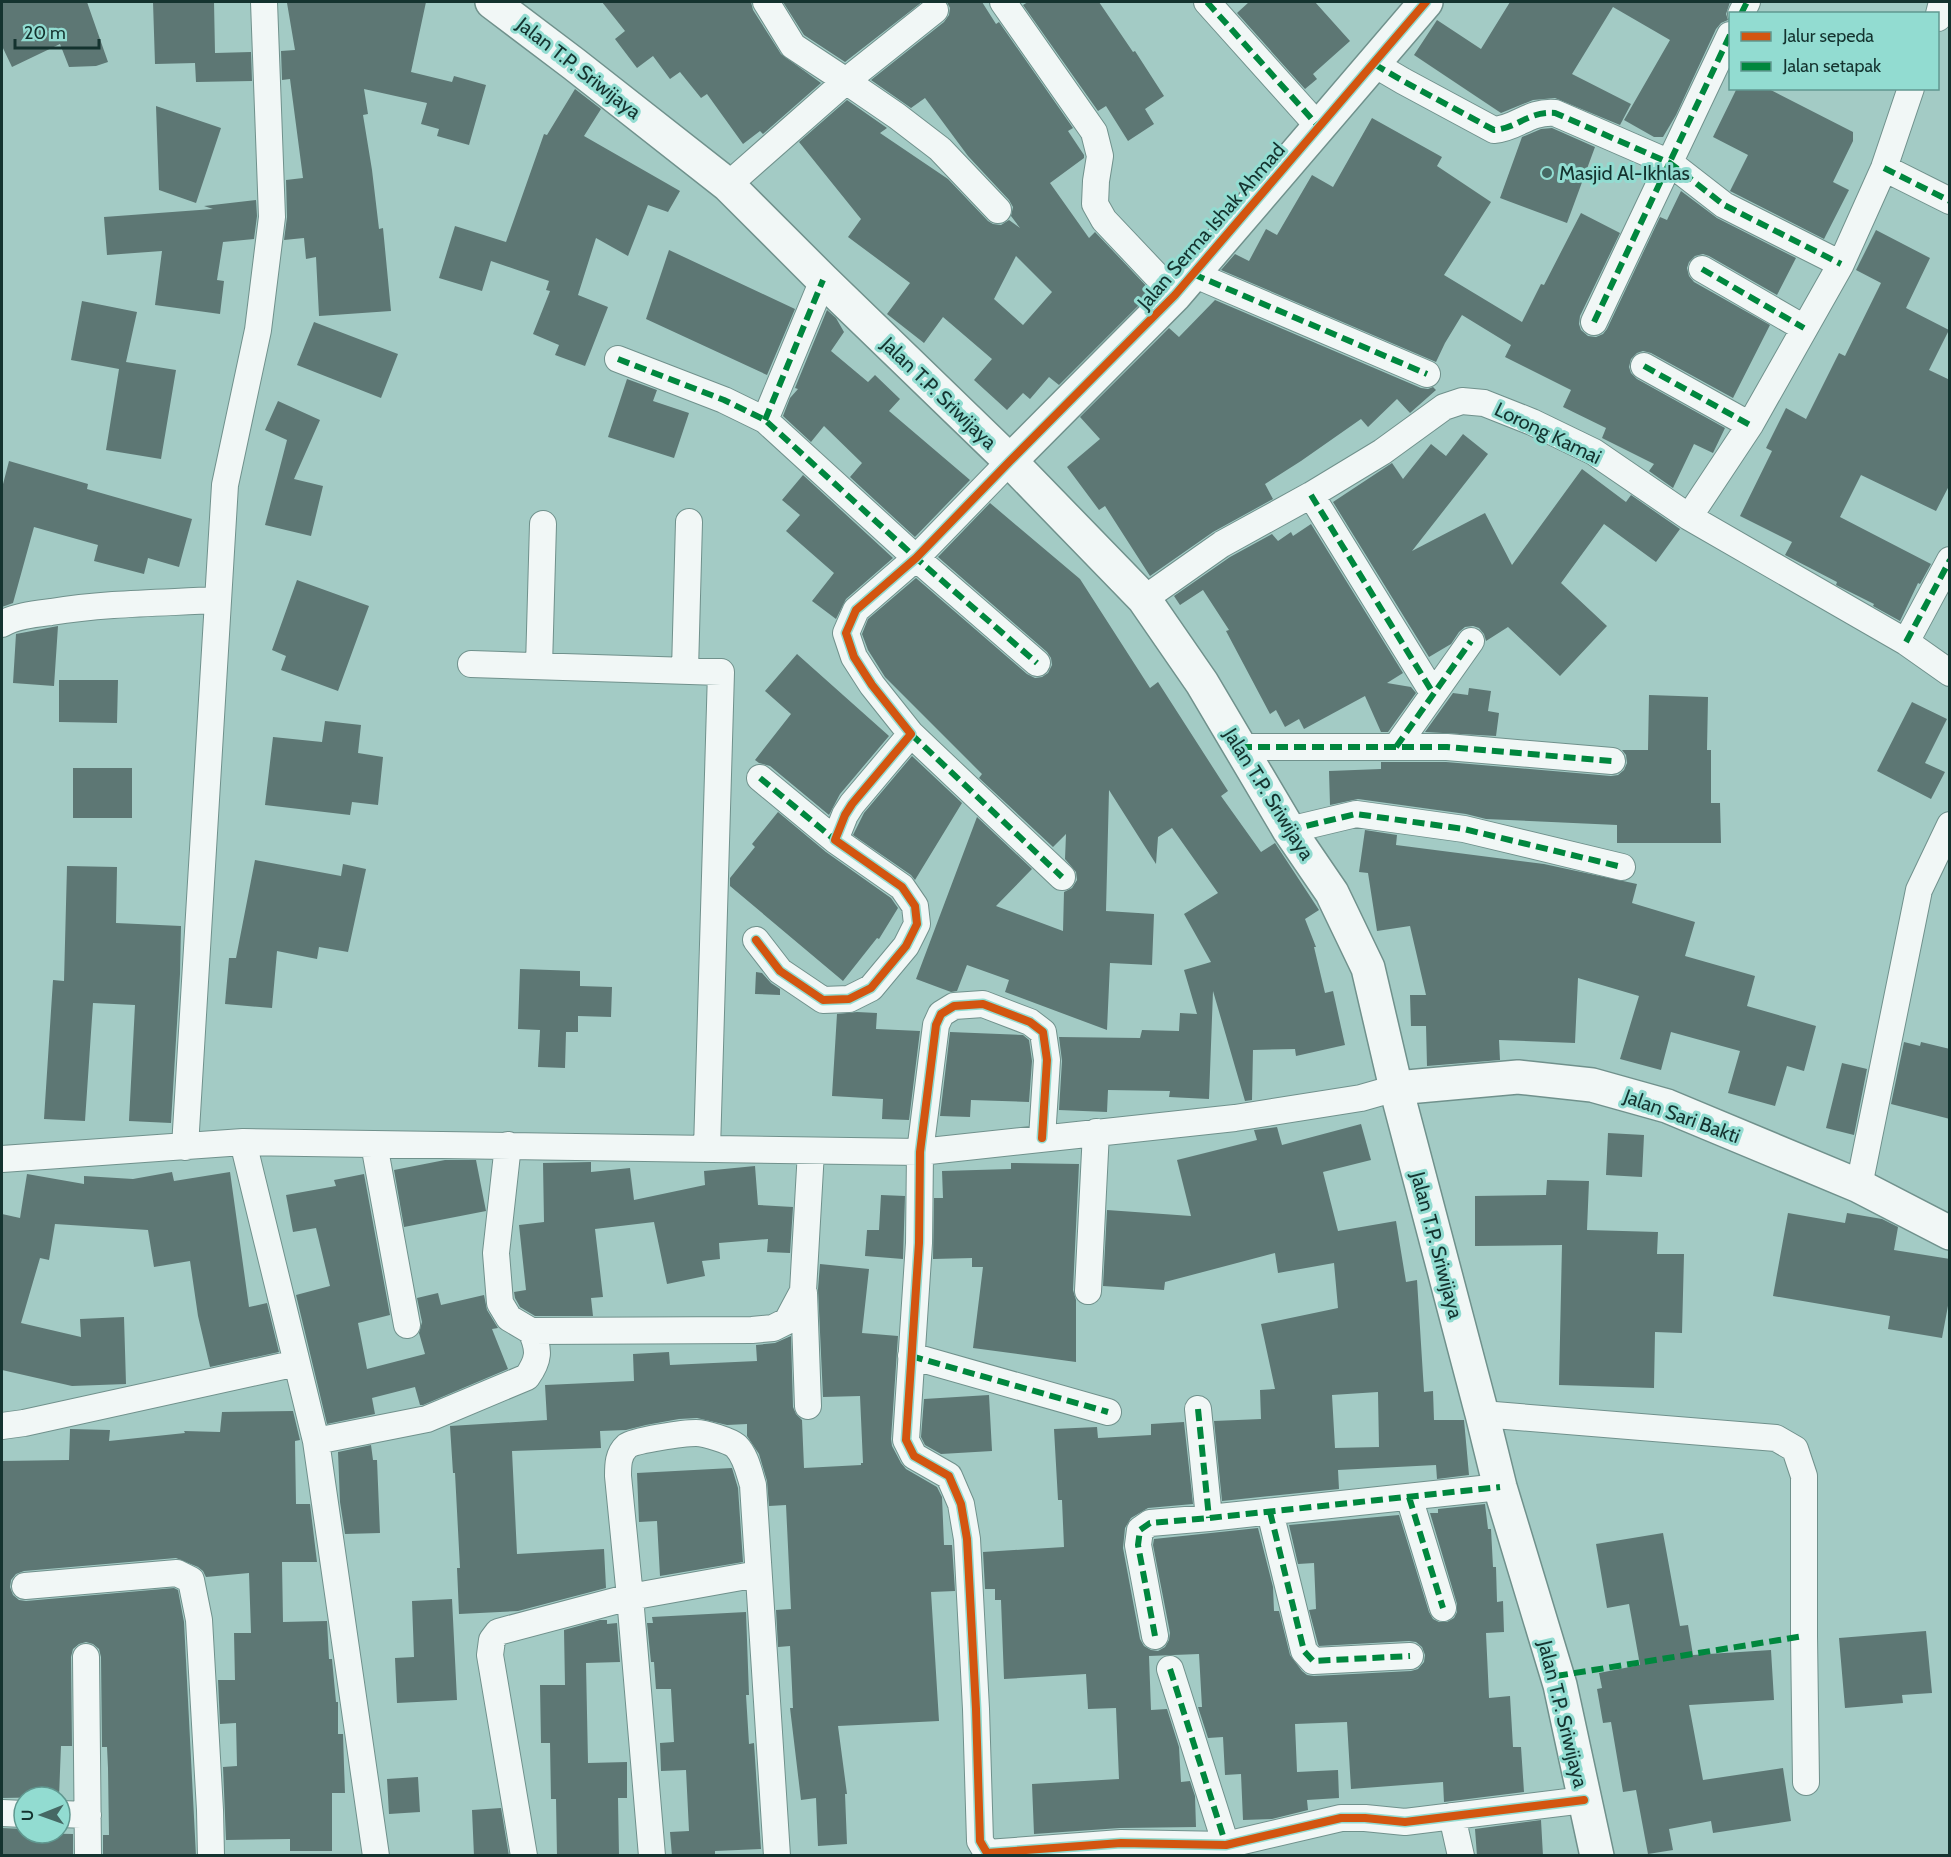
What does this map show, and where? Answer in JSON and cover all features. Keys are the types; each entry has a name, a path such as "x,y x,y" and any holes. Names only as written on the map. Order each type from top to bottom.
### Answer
{"main road":[{"name":"Jalan T.P. Sriwijaya","path":"492,2 728,185 1010,461 1144,599 1202,683 1289,830 1332,893 1368,968 1396,1088 1500,1487 1560,1685 1597,1856"},
{"name":"Jalan Serma Ishak Ahmad","path":"1010,461 1184,285 1426,2"},
{"name":"Jalan Sari Bakti","path":"1396,1088 1518,1077 1593,1085 1667,1106 1859,1186 1950,1233"}],"street":[{"path":"185,1147 225,485 258,330 272,216 264,2"},
{"path":"766,2 793,46 897,116 940,149 998,210"},
{"path":"1003,2 1094,132 1100,156 1095,204 1104,220 1184,285 1427,374"},
{"path":"1207,2 1319,127"},
{"path":"728,185 846,81 935,10"},
{"path":"1594,322 1729,39"},
{"path":"1374,64 1494,130 1504,129 1532,114 1555,113 1670,163 1724,205 1841,264"},
{"path":"1689,517 1750,424 1841,264 1884,168 1910,90"},
{"path":"1884,168 1950,201"},
{"path":"1702,269 1804,328"},
{"path":"765,420 823,280"},
{"path":"618,359 724,400 765,420 916,558 1036,663"},
{"path":"1644,366 1750,424"},
{"name":"Lorong Kamai","path":"1144,599 1222,544 1311,495 1382,452 1444,407 1462,401 1484,403 1532,422 1594,452 1689,517 1906,642 1950,674"},
{"path":"1010,461 916,558 856,610 846,633 854,657 872,686 911,734 1062,877"},
{"path":"1311,495 1433,693"},
{"path":"685,670 690,522"},
{"path":"539,666 543,524"},
{"path":"1906,642 1950,560"},
{"path":"2,624 36,614 86,606 217,600"},
{"path":"1396,747 1471,641"},
{"path":"471,664 722,672 707,1149"},
{"path":"835,840 852,804 911,734"},
{"path":"1240,747 1447,747 1612,761"},
{"path":"756,940 780,971 823,1000 849,999 871,988 906,946 917,924 915,906 902,887 835,840 760,778"},
{"path":"1289,830 1356,814 1464,829 1622,867"},
{"path":"1859,1186 1919,890 1950,825"},
{"path":"1042,1138 1047,1060 1043,1032 1030,1022 983,1004 954,1006 941,1014 936,1025 920,1152 919,1243 906,1440 914,1456 949,1476 961,1504 967,1539 980,1841 987,1853 1121,1843 1226,1845 1341,1818 1405,1822 1584,1800"},
{"path":"2,1159 243,1142 920,1152 1235,1118 1361,1098 1396,1088"},
{"path":"1089,1291 1096,1132"},
{"path":"243,1142 316,1441 376,1856"},
{"path":"374,1144 407,1325"},
{"path":"508,1145 496,1253 500,1303 509,1318 531,1331 773,1328 787,1321 804,1291"},
{"path":"808,1406 804,1291 811,1151"},
{"path":"316,1441 427,1419 527,1377 536,1364 538,1349 531,1331"},
{"path":"911,1356 1108,1412"},
{"path":"2,1426 297,1363"},
{"path":"1198,1409 1209,1518"},
{"path":"1482,1414 1776,1438 1795,1449 1804,1476 1806,1782"},
{"path":"652,1856 618,1458 628,1446 648,1440 698,1433 719,1438 735,1446 747,1464 753,1485 777,1856"},
{"path":"1155,1636 1138,1545 1140,1530 1150,1523 1500,1487"},
{"path":"1409,1497 1443,1608"},
{"path":"1270,1512 1304,1651 1313,1661 1410,1656"},
{"path":"25,1586 177,1573 191,1580 199,1620 210,1810 210,1856"},
{"path":"524,1856 490,1655 492,1640 498,1632 630,1598 758,1574"},
{"path":"86,1657 88,1856"},
{"path":"1170,1669 1226,1845"},
{"path":"72,1814 88,1815"},
{"path":"1452,1816 1461,1856"}],"building":[{"path":"2,2 87,2 108,62 96,66 69,67 60,44 12,67 2,46"},
{"path":"153,2 214,2 215,53 251,52 252,81 196,82 195,63 155,64"},
{"path":"426,2 411,72 452,82 454,76 486,85 469,145 437,136 439,129 421,124 427,103 364,89 368,114 363,115 379,229 383,228 391,311 319,316 316,257 306,259 304,238 284,240 287,217 286,180 303,178 290,79 282,80 281,51 295,50 287,3"},
{"path":"602,2 751,2 753,10 781,54 821,83 763,134 760,131 743,144 707,94 701,98 680,72 670,79 653,56 637,68 615,39 625,31"},
{"path":"783,2 922,2 845,62 804,35"},
{"path":"947,2 982,2 996,24 999,22 1073,128 1068,131 1084,155 1084,158 1050,183 1089,238 1095,232 1152,292 1059,385 1049,377 1030,399 1023,393 1007,410 974,380 992,359 943,317 924,343 887,314 910,283 848,237 861,219 799,142 847,100 887,128 880,133 948,179 988,221 1001,225 1009,220 1020,228 1011,216 1013,207 1009,200 968,156 925,98 911,108 871,80 944,22 949,15 950,8","holes":["1016,256 1052,292 1023,325 994,299"]},
{"path":"1028,2 1099,2 1164,96 1145,109 1154,124 1128,141 1106,106 1098,111 1023,5"},
{"path":"1249,2 1315,2 1350,41 1313,74 1317,79 1305,89 1237,13"},
{"path":"1510,2 1730,2 1726,14 1728,20 1716,29 1676,115 1663,137 1654,137 1624,120 1670,40 1613,7 1572,74 1631,104 1620,125 1555,98 1533,100 1501,113 1414,55 1437,20 1481,49"},
{"path":"575,89 601,109 584,136 680,191 668,212 648,205 628,256 596,238 578,295 608,307 585,366 555,355 559,345 533,334 550,291 546,290 549,281 491,261 482,291 439,278 455,226 506,242 544,134 547,135"},
{"path":"1736,90 1771,90 1853,132 1853,141 1833,182 1849,190 1824,239 1730,191 1748,155 1713,137"},
{"path":"156,106 221,128 196,203 159,190"},
{"path":"1372,118 1442,157 1437,166 1491,202 1444,275 1522,322 1581,213 1620,233 1580,316 1581,330 1588,336 1596,337 1607,329 1660,217 1667,220 1681,191 1717,218 1796,258 1777,295 1709,256 1703,254 1695,256 1689,262 1687,268 1689,276 1694,282 1770,325 1733,398 1651,353 1643,351 1631,359 1629,367 1637,379 1725,428 1713,453 1694,444 1673,488 1649,471 1654,464 1602,438 1606,428 1563,407 1571,390 1505,357 1511,345 1462,315 1436,362 1221,270 1235,254 1249,261 1266,229 1277,235 1312,175 1333,187"},
{"name":"Masjid Al-Ikhlas","path":"1552,128 1595,147 1567,223 1500,198 1522,137 1541,129"},
{"path":"256,200 257,216 254,239 223,242 217,280 224,281 220,314 155,305 162,251 107,255 104,217 213,209 204,206"},
{"path":"1876,230 1930,258 1906,308 1949,330 1929,370 1950,380 1950,484 1936,511 1861,475 1840,517 1931,564 1920,584 1918,583 1900,621 1873,606 1874,604 1836,585 1837,582 1785,555 1792,542 1740,516 1772,451 1766,448 1786,408 1806,419 1839,353 1845,356 1881,283 1856,270"},
{"path":"669,250 795,309 767,375 646,319"},
{"path":"1215,300 1421,388 1433,387 1436,390 1410,413 1397,399 1368,427 1361,419 1265,484 1273,499 1213,532 1150,576 1105,506 1099,510 1067,467 1100,439 1080,417 1169,328 1179,337"},
{"path":"82,301 137,312 126,362 176,370 161,459 106,450 119,369 71,360"},
{"path":"827,310 836,318 844,332 831,351 868,382 875,375 900,399 889,411 970,480 915,537 850,477 862,463 824,426 811,442 783,416 790,398 798,389 795,388"},
{"path":"314,322 398,354 381,398 297,365"},
{"path":"627,379 657,390 653,401 689,413 674,458 608,437"},
{"path":"278,401 320,420 294,479 323,486 311,536 265,525 287,440 265,430"},
{"path":"1463,434 1488,454 1412,551 1485,513 1512,565 1582,469 1626,502 1631,495 1680,529 1656,562 1604,524 1561,583 1607,626 1560,676 1508,627 1486,641 1479,628 1465,627 1451,644 1429,657 1333,502 1392,463 1403,479 1431,444 1446,456"},
{"path":"9,461 88,484 87,489 192,519 179,567 148,558 144,574 94,561 98,545 34,527 13,603 2,607 2,488"},
{"path":"803,475 893,558 846,599 836,619 812,601 834,573 786,531 800,515 782,500"},
{"path":"990,503 1080,579 1150,688 1158,682 1228,791 1221,796 1261,852 1275,843 1319,910 1305,919 1316,947 1314,947 1325,993 1333,991 1345,1045 1296,1056 1295,1049 1253,1050 1252,1100 1245,1101 1213,991 1209,1099 1169,1097 1170,1091 1108,1090 1107,1112 1059,1110 1062,1061 1059,1037 1140,1038 1142,1030 1179,1031 1180,1013 1197,1014 1184,970 1211,962 1184,914 1218,893 1172,828 1158,837 1156,864 1109,790 1106,911 1154,914 1152,965 1110,963 1107,1030 1005,992 1009,980 967,965 957,991 951,992 916,979 977,817 1032,869 996,906 1063,931 1064,892 1072,888 1077,880 1076,872 1065,859 1066,834 1053,847 979,778 982,774 885,677 868,650 862,634 868,619 916,578 1027,674 1035,678 1048,673 1052,665 1047,652 938,557"},
{"path":"1311,524 1403,673 1387,683 1411,687 1416,693 1388,732 1381,732 1365,696 1304,729 1299,719 1285,727 1276,710 1270,714 1226,631 1229,630 1203,590 1180,605 1174,596 1230,557 1272,534 1278,541 1291,532 1293,536"},
{"path":"297,580 369,606 338,691 281,670 286,656 272,650"},
{"path":"58,626 54,686 13,683 16,634"},
{"path":"797,654 889,736 840,794 829,815 770,766 755,760 791,714 765,691"},
{"path":"59,680 118,680 117,723 59,722"},
{"path":"1469,688 1491,691 1488,711 1499,713 1496,736 1425,732 1453,693 1468,695"},
{"path":"1649,695 1708,697 1707,750 1711,750 1711,803 1720,803 1721,843 1617,843 1617,825 1486,819 1466,814 1358,799 1330,805 1329,771 1381,769 1381,762 1446,762 1618,775 1627,763 1626,755 1622,750 1648,750"},
{"path":"1912,702 1947,719 1925,763 1945,772 1931,799 1877,771"},
{"path":"325,721 361,725 358,753 383,757 378,805 352,802 350,815 265,805 273,737 322,742"},
{"path":"912,756 962,803 915,880 853,835 864,813"},
{"path":"73,768 132,768 132,818 73,818"},
{"path":"778,812 826,852 891,898 898,908 879,939 877,938 843,981 730,886 730,878 755,847 752,844"},
{"path":"1365,830 1397,835 1396,845 1544,864 1637,884 1632,903 1695,922 1685,956 1755,976 1747,1006 1816,1026 1804,1071 1787,1066 1775,1106 1728,1093 1740,1051 1671,1032 1661,1070 1620,1059 1639,996 1578,978 1575,1043 1499,1040 1500,1060 1427,1066 1426,1026 1411,1026 1410,995 1426,995 1410,926 1377,931 1368,873 1359,872"},
{"path":"255,860 341,876 343,864 366,869 348,952 319,947 317,959 277,951 272,1008 225,1004 229,958 236,958"},
{"path":"67,866 117,867 116,923 181,926 171,1123 129,1121 135,1005 93,1003 85,1121 44,1119 53,980 64,981"},
{"path":"520,969 580,971 580,986 612,987 611,1017 578,1016 578,1032 566,1032 565,1068 538,1067 540,1030 518,1029"},
{"path":"756,972 762,973 780,989 780,995 755,994"},
{"path":"877,1013 876,1029 920,1031 909,1120 882,1119 883,1099 832,1096 837,1014"},
{"path":"950,1032 1023,1035 1029,1040 1032,1061 1029,1102 971,1100 970,1117 940,1116"},
{"path":"1904,1042 1920,1046 1921,1042 1950,1049 1950,1119 1891,1104"},
{"path":"1842,1063 1867,1069 1854,1135 1826,1128"},
{"path":"1361,1124 1371,1160 1323,1172 1338,1231 1396,1221 1406,1282 1417,1280 1424,1392 1433,1391 1434,1420 1464,1420 1469,1475 1437,1479 1436,1465 1338,1470 1339,1489 1222,1501 1214,1421 1261,1419 1260,1390 1275,1389 1261,1324 1338,1308 1334,1263 1278,1273 1275,1253 1165,1282 1164,1290 1103,1286 1107,1210 1191,1216 1177,1160 1257,1140 1254,1130 1277,1127 1282,1145","holes":["1378,1392 1379,1447 1335,1448 1332,1395"]},
{"path":"1608,1133 1644,1135 1642,1177 1606,1175"},
{"path":"445,1160 476,1160 486,1211 404,1227 394,1170"},
{"path":"591,1162 591,1172 630,1168 634,1200 705,1185 704,1171 755,1166 758,1205 793,1207 790,1253 767,1252 768,1239 719,1243 720,1259 702,1261 705,1276 667,1284 654,1222 595,1229 603,1297 591,1298 593,1316 535,1316 520,1307 515,1298 514,1292 526,1290 519,1225 544,1222 543,1163"},
{"path":"1011,1163 1079,1164 1073,1290 1076,1300 1076,1362 973,1348 983,1267 972,1267 972,1258 933,1259 934,1198 943,1198 942,1171 1011,1169"},
{"path":"172,1172 174,1181 230,1172 249,1307 267,1303 279,1352 210,1367 198,1316 190,1261 154,1267 148,1230 55,1224 49,1260 40,1258 21,1323 81,1337 80,1319 124,1317 126,1384 72,1386 2,1370 2,1214 20,1218 27,1174 84,1184 84,1176 133,1179"},
{"path":"364,1174 390,1315 358,1323 367,1369 425,1354 419,1333 422,1322 417,1298 438,1293 441,1305 484,1295 487,1310 498,1328 492,1329 508,1369 423,1405 420,1405 415,1387 372,1398 375,1414 327,1424 296,1295 330,1286 316,1228 293,1232 286,1195 336,1186 334,1180"},
{"path":"1547,1180 1589,1181 1587,1230 1658,1232 1657,1254 1684,1254 1682,1333 1655,1332 1654,1388 1559,1385 1562,1245 1475,1246 1475,1196 1546,1195"},
{"path":"881,1195 905,1196 903,1259 865,1256 867,1230 879,1230"},
{"path":"1788,1213 1845,1223 1847,1213 1882,1219 1898,1227 1894,1250 1950,1259 1950,1295 1942,1338 1888,1329 1890,1316 1773,1296"},
{"path":"820,1264 869,1269 862,1333 898,1336 892,1446 906,1469 937,1487 942,1497 944,1545 952,1545 955,1591 931,1592 939,1721 838,1726 847,1794 845,1794 847,1844 818,1846 816,1798 801,1800 790,1708 793,1708 790,1646 778,1647 776,1610 791,1609 786,1505 769,1506 767,1481 759,1454 747,1436 747,1424 727,1425 697,1418 679,1419 626,1430 600,1431 601,1448 512,1451 517,1554 604,1549 606,1588 518,1611 459,1614 457,1568 460,1568 450,1426 547,1420 545,1385 634,1381 633,1354 669,1352 670,1365 757,1361 756,1345 775,1343 791,1336 793,1407 802,1420 804,1468 861,1465 863,1463 860,1396 823,1397 818,1289"},
{"path":"989,1395 992,1451 941,1454 925,1445 921,1437 924,1399"},
{"path":"293,1411 300,1440 295,1441 296,1504 310,1504 317,1562 282,1562 283,1622 327,1621 329,1659 332,1659 336,1702 338,1702 338,1734 343,1734 345,1793 332,1793 332,1851 290,1851 290,1839 226,1840 223,1767 237,1766 236,1723 220,1724 218,1680 235,1680 234,1633 251,1633 249,1573 206,1577 198,1567 176,1558 24,1571 16,1574 11,1580 10,1587 13,1595 19,1600 26,1601 174,1588 178,1590 184,1622 196,1856 103,1856 103,1835 109,1835 108,1768 107,1747 102,1747 101,1657 99,1649 93,1644 86,1642 79,1644 73,1649 71,1657 72,1746 61,1746 59,1785 12,1785 12,1798 2,1798 2,1461 69,1460 70,1429 110,1430 109,1441 185,1433 184,1431 220,1432 222,1412"},
{"path":"1184,1422 1193,1504 1148,1508 1131,1518 1125,1528 1123,1548 1140,1639 1144,1646 1158,1651 1165,1647 1170,1633 1153,1545 1154,1539 1258,1528 1273,1587 1274,1611 1279,1611 1290,1655 1302,1671 1314,1676 1418,1669 1424,1662 1425,1655 1422,1647 1416,1642 1319,1646 1309,1610 1316,1609 1314,1563 1298,1564 1289,1525 1399,1515 1429,1612 1433,1619 1447,1622 1454,1618 1457,1604 1430,1513 1438,1513 1438,1509 1485,1504 1488,1529 1491,1529 1493,1567 1496,1567 1497,1602 1503,1601 1504,1632 1486,1633 1489,1698 1510,1696 1513,1747 1521,1747 1524,1792 1444,1802 1443,1782 1351,1789 1347,1722 1295,1724 1297,1772 1338,1770 1339,1798 1307,1800 1308,1810 1272,1819 1243,1820 1241,1774 1225,1775 1223,1737 1208,1738 1198,1707 1202,1707 1199,1654 1149,1656 1151,1710 1167,1709 1179,1747 1181,1782 1190,1781 1195,1796 1196,1827 1120,1828 1034,1834 1032,1784 1119,1779 1116,1708 1088,1709 1086,1674 1004,1679 1001,1600 995,1600 995,1589 985,1589 983,1552 1064,1547 1062,1500 1058,1500 1054,1429 1097,1427 1098,1438 1151,1435 1151,1424"},
{"path":"371,1445 373,1460 377,1460 380,1533 345,1534 340,1502 338,1452"},
{"path":"732,1468 738,1488 743,1562 660,1576 657,1521 639,1522 637,1473"},
{"path":"1663,1533 1680,1626 1688,1625 1693,1655 1771,1650 1774,1700 1689,1705 1703,1780 1783,1768 1791,1821 1713,1833 1711,1821 1669,1829 1673,1850 1648,1854 1636,1790 1623,1792 1611,1722 1603,1723 1597,1689 1602,1688 1599,1673 1640,1665 1629,1604 1607,1608 1596,1544"},
{"path":"452,1599 457,1700 397,1703 395,1658 414,1657 412,1601"},
{"path":"746,1612 749,1695 746,1695 749,1744 754,1743 761,1849 715,1851 715,1856 672,1856 670,1832 689,1831 686,1770 661,1771 660,1743 674,1742 671,1689 656,1689 647,1623 653,1623 652,1617"},
{"path":"607,1620 607,1624 617,1623 620,1662 586,1663 588,1763 627,1762 627,1798 618,1798 619,1856 557,1856 556,1799 551,1799 550,1743 541,1743 540,1685 565,1685 564,1630"},
{"path":"1926,1631 1932,1693 1902,1695 1903,1703 1845,1708 1839,1638"},
{"path":"418,1777 420,1812 389,1814 387,1779"},
{"path":"501,1808 509,1856 474,1856 472,1810"},
{"path":"1541,1820 1543,1856 1477,1856 1475,1829"},
{"path":"2,1828 12,1828 12,1845 72,1845 73,1834 73,1856 2,1856"}],"marked path":[{"path":"1207,2 1319,127"},
{"path":"1742,12 1747,2"},
{"path":"1594,322 1729,37"},
{"path":"1374,64 1494,130 1537,115 1555,113 1670,163 1724,205 1841,264"},
{"path":"1884,168 1950,201"},
{"path":"1702,269 1804,328"},
{"path":"1193,274 1427,374"},
{"path":"765,420 823,280"},
{"path":"618,359 724,400 765,420 916,558 1037,663"},
{"path":"1644,366 1750,425"},
{"path":"1311,495 1433,693"},
{"path":"1906,642 1950,560"},
{"path":"1396,747 1471,641"},
{"path":"911,734 1062,877"},
{"path":"1240,747 1447,747 1612,761"},
{"path":"760,778 835,840"},
{"path":"1289,830 1356,814 1464,829 1622,867"},
{"path":"911,1356 1108,1412"},
{"path":"1198,1409 1209,1518"},
{"path":"1155,1636 1138,1545 1140,1530 1150,1523 1500,1487"},
{"path":"1409,1497 1443,1608"},
{"path":"1270,1512 1304,1651 1313,1661 1410,1656"},
{"path":"1556,1676 1804,1636"},
{"path":"1170,1669 1226,1845"}],"cycle path":[{"path":"756,940 780,971 823,1000 849,999 871,988 906,946 917,924 915,906 902,887 835,840 852,804 911,734 872,685 854,657 846,633 856,610 916,558 1175,295 1426,2"},
{"path":"1042,1138 1047,1060 1043,1032 1030,1022 983,1004 954,1006 941,1014 936,1025 920,1152 919,1243 906,1440 914,1456 949,1476 961,1504 967,1539 980,1841 987,1853 1121,1843 1226,1845 1341,1818 1405,1822 1584,1800"}],"place":[{"name":"Masjid Al-Ikhlas","path":"1547,173"}]}
